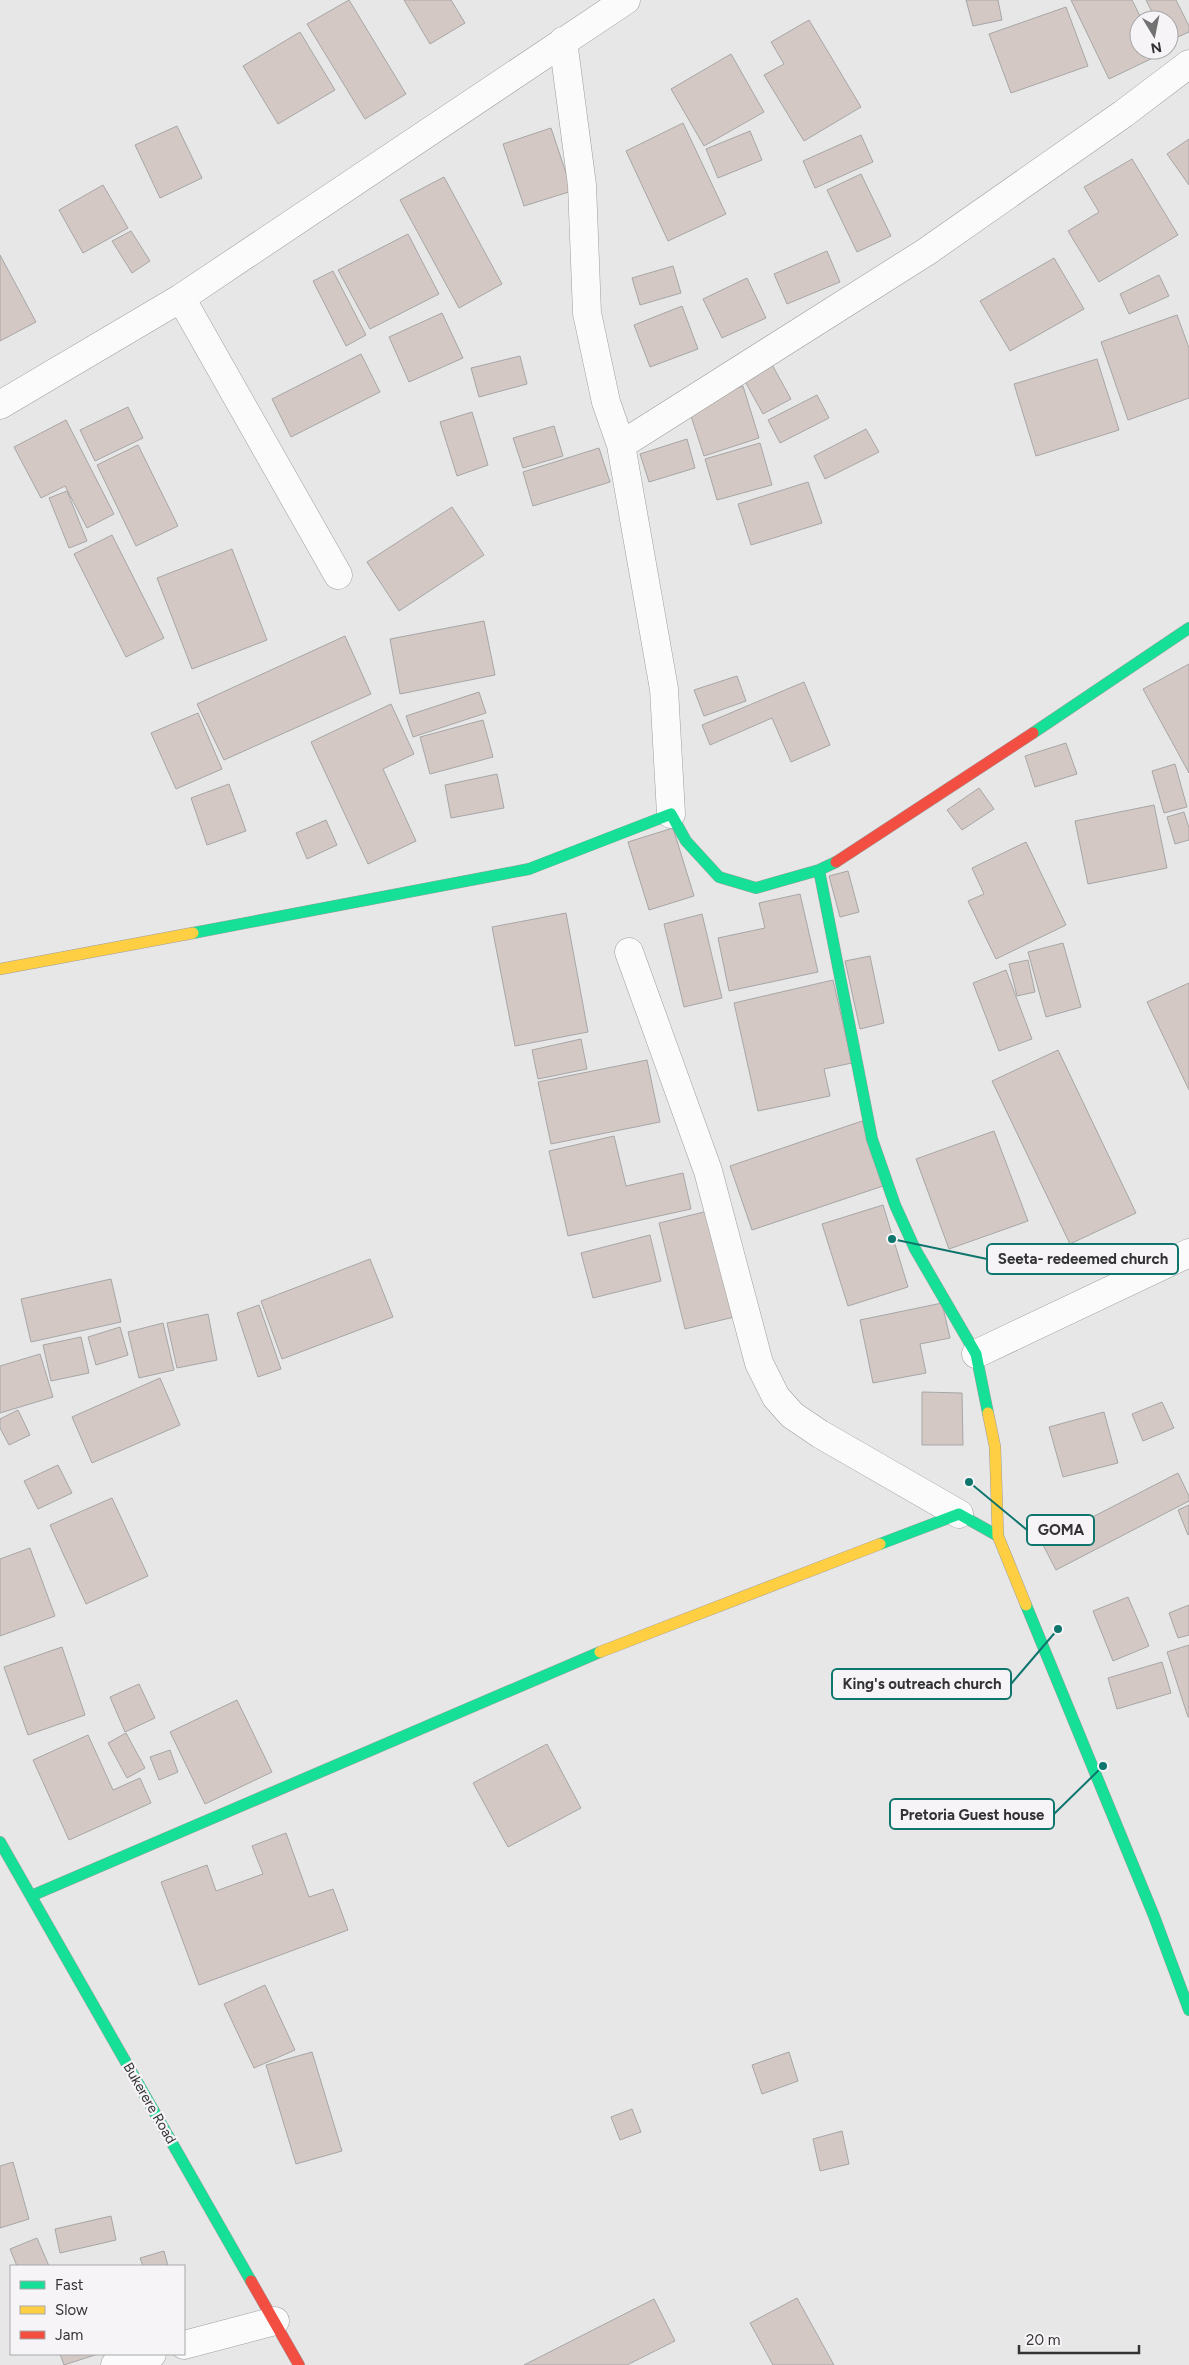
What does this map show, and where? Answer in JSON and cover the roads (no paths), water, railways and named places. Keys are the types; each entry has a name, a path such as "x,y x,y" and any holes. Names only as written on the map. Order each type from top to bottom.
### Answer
{"street":[{"path":"0,405 181,298 626,0"},
{"path":"563,41 582,185 587,313 606,402 621,446 664,689 671,814 686,841 718,877 756,888 819,870 841,860 873,836 930,802 1189,628"},
{"path":"621,446 926,252 1123,114 1189,64"},
{"path":"181,298 338,574"},
{"path":"0,969 529,869 671,814"},
{"path":"819,870 872,1139 895,1205 915,1249 976,1354 995,1446 998,1536 1150,1907 1189,2010"},
{"path":"629,952 708,1171 760,1363 776,1397 792,1415 820,1434 998,1536"},
{"path":"976,1354 1189,1253"},
{"path":"31,1896 605,1650 871,1550 959,1514"},
{"name":"Bukerere Road","path":"0,1842 299,2365"},
{"path":"185,2345 274,2321"},
{"path":"114,2365 149,2355"}],"place":[{"name":"Seeta- redeemed church","path":"892,1239"},
{"name":"GOMA","path":"969,1482"},
{"name":"King's outreach church","path":"1058,1629"},
{"name":"Pretoria Guest house","path":"1103,1766"}]}
